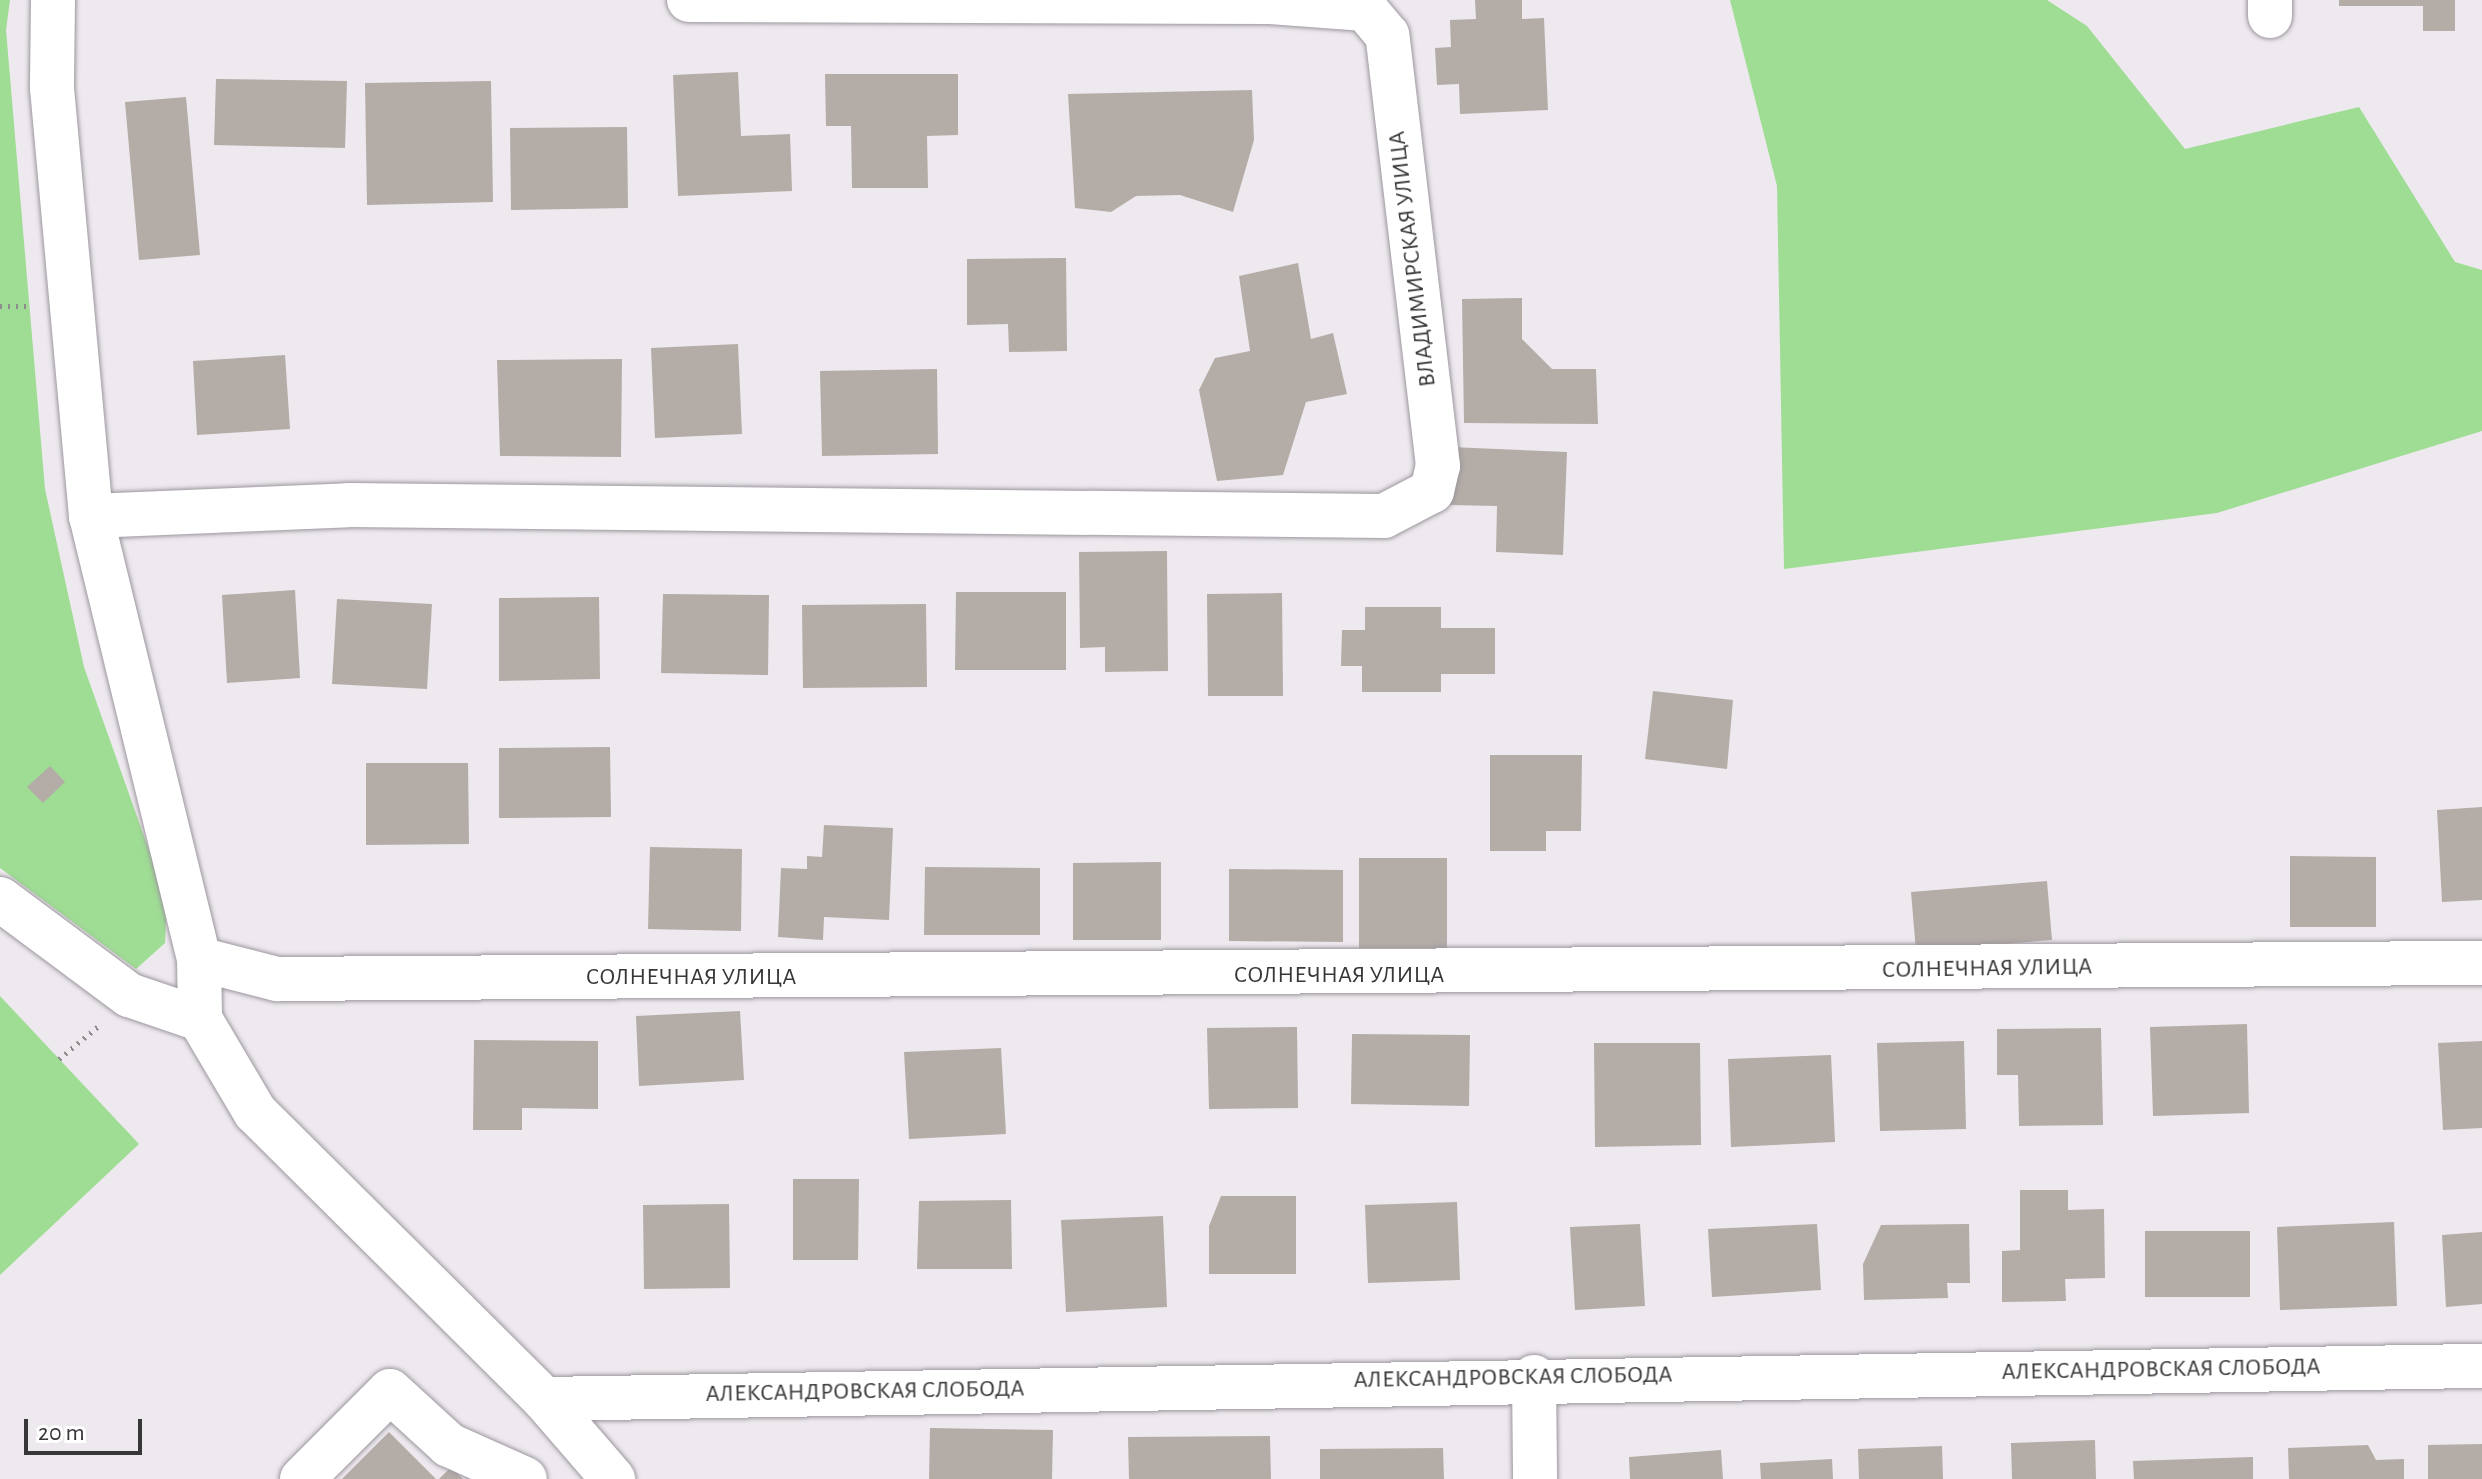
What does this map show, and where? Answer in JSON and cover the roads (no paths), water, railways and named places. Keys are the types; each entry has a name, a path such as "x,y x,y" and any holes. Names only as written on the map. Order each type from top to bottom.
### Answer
{"street":[{"path":"53,0 52,88 91,516 199,959 200,1019 255,1112 544,1399 575,1440 613,1479"},
{"name":"ВЛАДИМИРСКАЯ УЛИЦА","path":"91,516 349,505 1384,516 1411,507 1432,491 1438,466 1387,35 1365,9 1270,2 689,0"},
{"path":"0,899 129,995 200,1019"},
{"name":"СОЛНЕЧНАЯ УЛИЦА","path":"199,959 277,979 2482,963"},
{"name":"АЛЕКСАНДРОВСКАЯ СЛОБОДА","path":"544,1399 1534,1377 2482,1366"},
{"path":"1534,1377 1535,1479"},
{"path":"302,1479 390,1391 449,1445 525,1479"},
{"path":"536,1479 575,1440"}]}
